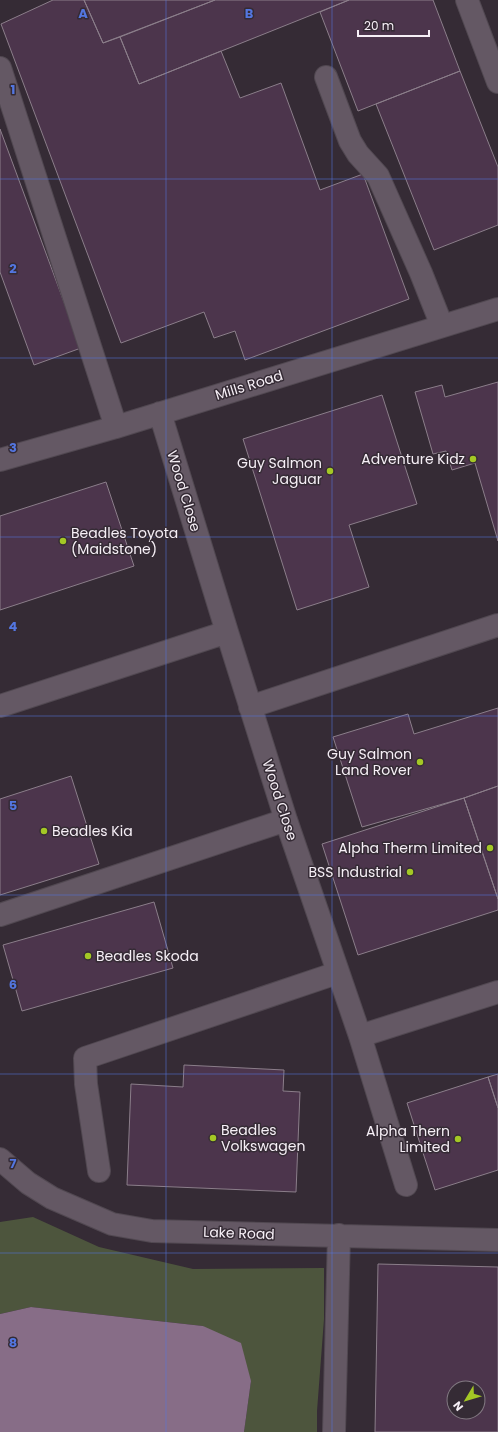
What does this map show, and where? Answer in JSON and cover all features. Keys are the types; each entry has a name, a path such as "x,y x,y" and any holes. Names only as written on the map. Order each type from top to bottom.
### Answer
{"street":[{"path":"467,0 498,82"},
{"path":"0,68 116,427"},
{"path":"326,77 350,141 358,154 378,176 422,273 442,326"},
{"name":"Mills Road","path":"0,460 116,427 498,309"},
{"name":"Wood Close","path":"160,413 286,820 337,973 360,1036 406,1185"},
{"path":"250,707 498,625"},
{"path":"0,706 227,632"},
{"path":"0,915 286,820"},
{"path":"99,1171 86,1084 85,1058 337,973"},
{"path":"360,1036 498,992"},
{"name":"Lake Road","path":"2,1164 52,1198 112,1224 152,1231 498,1240"},
{"path":"334,1432 339,1236"}],"green space":[{"path":"33,1217 99,1247 193,1269 324,1268 324,1319 317,1411 317,1432 244,1432 251,1381 203,1326 31,1307 0,1314 0,1222"}],"shaded area":[{"path":"31,1307 203,1326 241,1343 251,1381 244,1432 0,1432 0,1314"}],"building":[{"path":"53,0 84,0 103,43 120,37 139,84 221,51 240,98 281,83 320,190 363,174 409,299 245,360 235,331 214,338 204,312 121,343 1,24"},
{"path":"84,0 215,0 103,43"},
{"path":"215,0 349,0 139,84 120,37"},
{"path":"349,0 433,0 460,71 358,111 320,12"},
{"path":"460,71 498,167 498,225 434,250 376,104"},
{"path":"0,129 81,348 34,365 0,272"},
{"name":"Adventure Kidz","path":"498,382 498,541 475,463 452,470 446,451 433,454 415,392 442,385 445,397"},
{"name":"Guy Salmon Jaguar","path":"382,395 417,504 349,525 369,587 297,610 243,439"},
{"name":"Beadles Toyota (Maidstone)","path":"106,482 134,566 0,610 0,516"},
{"name":"Guy Salmon Land Rover","path":"498,708 498,786 464,798 362,827 333,737 408,714 414,734"},
{"name":"Beadles Kia","path":"71,776 99,864 0,895 0,799"},
{"name":"Alpha Therm Limited","path":"498,786 498,899 464,798"},
{"name":"BSS Industrial","path":"464,798 498,899 498,910 358,955 322,844"},
{"name":"Beadles Skoda","path":"154,902 173,968 22,1011 3,945"},
{"name":"Beadles Volkswagen","path":"184,1065 284,1070 283,1091 300,1092 296,1192 127,1185 131,1084 183,1087"},
{"path":"498,1074 498,1108 488,1077"},
{"name":"Alpha Thern Limited","path":"488,1077 498,1108 498,1170 435,1190 407,1103"},
{"path":"378,1264 498,1267 498,1432 375,1432"}],"place":[{"name":"Adventure Kidz","path":"473,459"},
{"name":"Guy Salmon Jaguar","path":"330,471"},
{"name":"Beadles Toyota (Maidstone)","path":"63,541"},
{"name":"Guy Salmon Land Rover","path":"420,762"},
{"name":"Beadles Kia","path":"44,831"},
{"name":"Alpha Therm Limited","path":"490,848"},
{"name":"BSS Industrial","path":"410,872"},
{"name":"Beadles Skoda","path":"88,956"},
{"name":"Beadles Volkswagen","path":"213,1138"},
{"name":"Alpha Thern Limited","path":"458,1139"}]}
